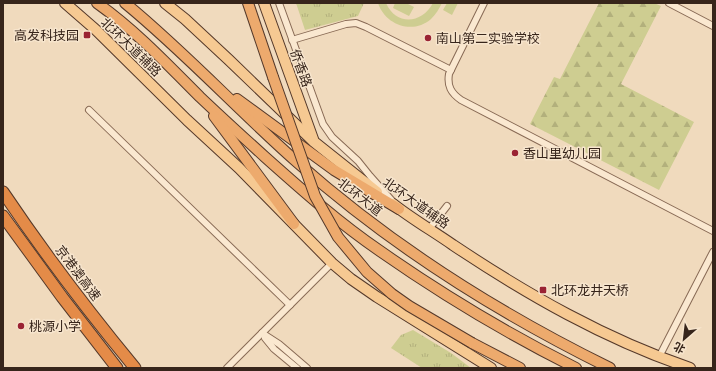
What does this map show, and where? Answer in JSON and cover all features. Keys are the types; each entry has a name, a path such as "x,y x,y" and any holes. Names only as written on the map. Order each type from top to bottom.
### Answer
{"highway":[{"path":"97,3 135,34 309,196 380,251 449,297 494,324 576,368"},
{"name":"北环大道","path":"125,3 209,79 299,164 391,238 468,289 535,330 610,368"},
{"path":"248,3 316,196 338,237 367,272 392,294 472,344 507,368"},
{"path":"209,79 334,170 399,209"},
{"path":"202,98 294,224"},
{"name":"京港澳高速","path":"3,192 69,284 135,368"},
{"name":"京港澳高速","path":"3,216 62,297 117,368"},
{"path":"472,344 520,368"}],"main road":[{"name":"北环大道辅路","path":"64,3 96,30 187,120 239,168 332,263 351,279 383,301 491,368"},
{"name":"北环大道辅路","path":"165,3 185,19 229,60 313,141 399,209 533,296 590,326 659,357 690,368"},
{"name":"侨香路","path":"264,3 313,141"}],"street":[{"path":"279,3 327,131 332,138 358,161 399,209"},
{"path":"484,3 448,79 450,89 454,95 713,231"},
{"path":"669,3 713,26"},
{"path":"292,40 346,24 356,23 451,70"},
{"path":"89,110 290,305"},
{"path":"429,229 447,206"},
{"path":"659,357 713,252"},
{"path":"227,368 332,263"},
{"path":"262,333 274,349 296,368"},
{"path":"262,333 279,344 307,368"}],"green space":[{"path":"296,3 364,3 358,16 305,30"},
{"path":"378,3 386,3 396,16 409,20 422,15 433,3 442,3 431,19 424,24 408,27 393,22 382,11"},
{"path":"395,3 406,3 414,7 409,16 393,8"},
{"path":"447,3 458,3 452,15 443,10"},
{"path":"599,3 654,3 661,6 621,84 694,122 659,190 530,124 554,77 560,79"},
{"path":"413,330 451,353 471,368 422,368 391,348 401,335"}],"place":[{"name":"高发科技园","path":"87,35"},
{"name":"南山第二实验学校","path":"428,38"},
{"name":"香山里幼儿园","path":"515,153"},
{"name":"北环龙井天桥","path":"543,290"},
{"name":"桃源小学","path":"21,326"}]}
